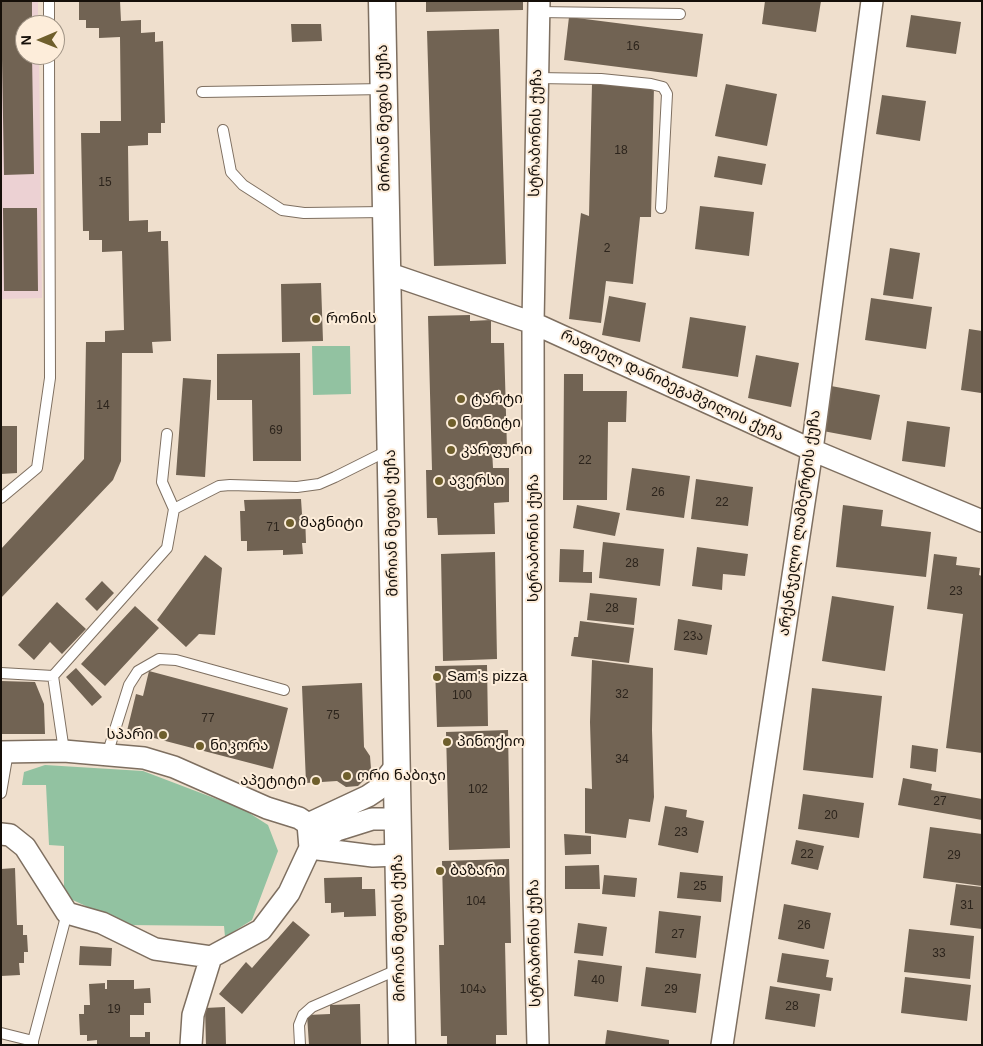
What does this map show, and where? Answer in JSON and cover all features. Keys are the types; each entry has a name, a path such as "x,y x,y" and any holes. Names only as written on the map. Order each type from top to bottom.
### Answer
{"street":[{"name":"მირიან მეფის ქუჩა","path":"382,1 402,1045"},
{"name":"არქანჯელო ლამბერტის ქუჩა","path":"722,1045 812,450 872,1"},
{"name":"სტრაბონის ქუჩა","path":"538,1045 534,887 533,323 539,7"},
{"name":"რაფიელ დანიბეგაშვილის ქუჩა","path":"387,273 533,323 812,450 982,521"},
{"path":"4,752 64,752 144,758 174,767 267,808 299,818 308,824"},
{"path":"308,824 368,796 377,790 396,766"},
{"path":"310,848 337,830 372,819 397,819"},
{"path":"1,834 10,835 24,847 67,913 102,923 155,949 211,957 261,930 289,893 310,848 308,824"},
{"path":"310,848 374,856 398,855"},
{"path":"191,1045 193,1015 211,957"}],"lane":[{"path":"49,1 49,15"},
{"path":"539,7 680,14"},
{"path":"1,498 37,468 50,378 49,65"},
{"path":"537,78 601,79 663,87 667,94 661,208"},
{"path":"202,92 384,89"},
{"path":"223,130 231,172 243,185 282,210 304,213 386,212"},
{"path":"64,752 53,676 167,548 174,509 162,482 167,434"},
{"path":"174,509 219,486 297,487 319,484 390,450"},
{"path":"107,755 130,685 138,671 159,659 176,660 284,690"},
{"path":"1,673 53,676"},
{"path":"1,793 4,752"},
{"path":"1,1033 33,1043 67,913"},
{"path":"300,1045 299,1025 302,1015 312,1007 400,969"}],"shaded area":[{"path":"1,1 38,1 38,15 15,15 15,65 39,65 42,298 1,299"}],"green space":[{"path":"312,346 350,346 351,394 313,395"},
{"path":"45,765 143,771 243,809 268,825 278,851 252,920 225,937 224,926 127,925 64,896 64,846 49,845 46,785 22,785 24,772"}],"building":[{"path":"1,1 32,1 32,15 15,15 15,65 32,65 34,174 4,175"},
{"path":"79,1 120,1 121,21 141,20 141,33 155,32 155,42 163,41 165,123 161,123 161,133 148,133 148,145 128,146 129,221 148,220 148,232 161,231 161,241 168,241 171,341 152,342 153,353 122,353 121,461 113,480 1,598 1,549 84,459 86,342 105,342 105,331 124,330 122,251 102,252 102,240 89,240 89,231 83,231 81,133 100,133 100,121 121,121 120,37 99,38 99,28 86,28 86,20 79,20"},
{"path":"426,1 523,1 523,10 426,12"},
{"path":"765,1 821,1 816,32 762,24"},
{"path":"911,15 961,22 956,54 906,47"},
{"path":"569,17 703,34 697,77 564,60"},
{"path":"291,24 321,24 322,41 292,42"},
{"path":"499,29 506,264 434,266 427,31"},
{"path":"592,84 654,86 651,217 640,217 633,284 606,281 601,323 569,319 581,213 589,216"},
{"path":"726,84 777,94 767,146 715,136"},
{"path":"882,95 926,101 920,141 876,134"},
{"path":"718,156 766,164 762,185 714,177"},
{"path":"700,206 754,212 749,256 695,249"},
{"path":"3,208 37,208 38,291 4,291"},
{"path":"890,248 920,253 913,299 883,295"},
{"path":"321,283 323,341 282,342 281,284"},
{"path":"609,296 646,303 640,342 602,335"},
{"path":"871,298 932,307 926,349 865,340"},
{"path":"470,315 470,321 491,320 491,343 504,343 507,449 492,449 493,468 509,468 509,502 494,503 495,534 438,535 437,518 427,518 426,470 432,470 428,316"},
{"path":"690,317 746,326 738,377 682,368"},
{"path":"969,329 982,331 981,393 961,390"},
{"path":"300,353 301,461 253,461 252,400 217,400 217,354"},
{"path":"756,355 799,363 791,407 748,398"},
{"path":"564,374 583,374 583,391 627,391 626,422 608,422 607,500 563,500"},
{"path":"183,378 211,380 205,477 176,475"},
{"path":"831,386 880,395 871,440 823,431"},
{"path":"907,421 950,427 945,467 902,461"},
{"path":"1,426 17,426 17,473 1,474"},
{"path":"632,468 690,476 684,518 626,510"},
{"path":"696,479 753,487 748,526 691,519"},
{"path":"301,499 302,514 305,514 306,543 302,543 303,554 283,555 283,550 247,551 247,541 241,541 240,511 245,511 244,500"},
{"path":"577,505 620,513 615,536 573,528"},
{"path":"843,505 883,510 881,526 931,532 926,577 836,567"},
{"path":"603,542 664,549 660,586 599,578"},
{"path":"697,547 748,554 745,576 723,574 722,590 692,586"},
{"path":"560,549 584,550 583,572 592,572 592,583 559,582"},
{"path":"495,552 497,659 443,661 441,554"},
{"path":"934,554 957,557 956,565 980,568 979,575 982,576 982,753 946,748 963,614 927,609"},
{"path":"205,555 222,568 215,635 199,634 186,647 157,620"},
{"path":"102,581 114,593 97,611 85,599"},
{"path":"590,593 637,598 634,625 587,620"},
{"path":"832,596 894,606 885,671 822,661"},
{"path":"57,602 86,629 62,654 50,642 34,660 18,645"},
{"path":"135,606 159,628 105,686 81,664"},
{"path":"678,619 712,625 707,655 674,650"},
{"path":"580,621 634,628 629,663 571,656 574,637 578,637"},
{"path":"592,660 653,668 654,797 650,822 629,819 626,838 585,833 585,788 592,789 590,722"},
{"path":"487,665 488,726 437,727 435,666"},
{"path":"76,668 102,697 92,706 66,677"},
{"path":"149,671 288,708 273,769 127,731 136,694 143,696"},
{"path":"1,681 35,682 44,704 45,734 1,734"},
{"path":"362,683 364,747 370,756 371,769 366,778 358,786 346,787 337,781 306,783 302,686"},
{"path":"812,688 882,696 873,778 803,770"},
{"path":"508,730 510,848 449,850 446,732"},
{"path":"912,745 938,749 936,772 910,768"},
{"path":"903,778 932,784 931,790 982,799 982,820 898,805"},
{"path":"803,794 864,803 859,838 798,829"},
{"path":"665,806 687,810 686,817 704,821 698,853 658,845"},
{"path":"930,827 982,834 982,886 923,878"},
{"path":"564,834 591,836 591,854 565,855"},
{"path":"796,840 824,846 818,870 791,864"},
{"path":"509,859 511,943 505,943 507,1035 496,1035 496,1045 447,1045 447,1036 441,1036 439,945 444,945 442,861"},
{"path":"599,865 600,889 565,889 565,866"},
{"path":"15,868 17,925 23,925 23,935 27,935 28,952 24,952 24,963 19,963 20,975 1,976 1,869"},
{"path":"680,872 723,876 721,902 677,898"},
{"path":"604,875 637,878 635,897 602,894"},
{"path":"362,877 362,889 375,889 376,916 344,917 344,912 331,913 331,903 325,903 324,878"},
{"path":"956,884 982,887 982,929 950,925"},
{"path":"784,904 831,913 824,949 778,939"},
{"path":"659,911 701,916 696,958 655,953"},
{"path":"293,921 310,935 242,1014 219,994 246,962 252,968"},
{"path":"578,923 607,927 603,956 574,953"},
{"path":"909,929 974,936 970,979 904,972"},
{"path":"80,946 112,948 111,966 79,965"},
{"path":"782,953 829,960 826,977 833,978 831,991 777,982"},
{"path":"578,960 622,966 618,1002 574,996"},
{"path":"646,967 701,974 696,1013 641,1006"},
{"path":"905,977 971,985 967,1021 901,1013"},
{"path":"107,980 134,980 134,989 150,988 151,1003 144,1003 144,1015 130,1015 130,1037 145,1037 145,1032 150,1032 150,1045 97,1045 97,1040 87,1041 87,1035 80,1035 79,1014 84,1014 84,1005 90,1005 89,984 105,983 105,989 107,989"},
{"path":"770,986 820,994 815,1027 765,1019"},
{"path":"360,1004 361,1045 309,1045 307,1015 330,1014 330,1005"},
{"path":"225,1007 226,1045 206,1045 205,1008"},
{"path":"607,1030 669,1040 669,1045 605,1045"}],"place":[{"name":"რონის","path":"316,319"},
{"name":"ტარტი","path":"461,399"},
{"name":"ნონიტი","path":"452,423"},
{"name":"კარფური","path":"451,450"},
{"name":"ავერსი","path":"439,481"},
{"name":"მაგნიტი","path":"290,523"},
{"name":"Sam's pizza","path":"437,677"},
{"name":"სპარი","path":"163,735"},
{"name":"პინოქიო","path":"447,742"},
{"name":"ნიკორა","path":"200,746"},
{"name":"ორი ნაბიჯი","path":"347,776"},
{"name":"აპეტიტი","path":"316,781"},
{"name":"ბაზარი","path":"440,871"}]}
